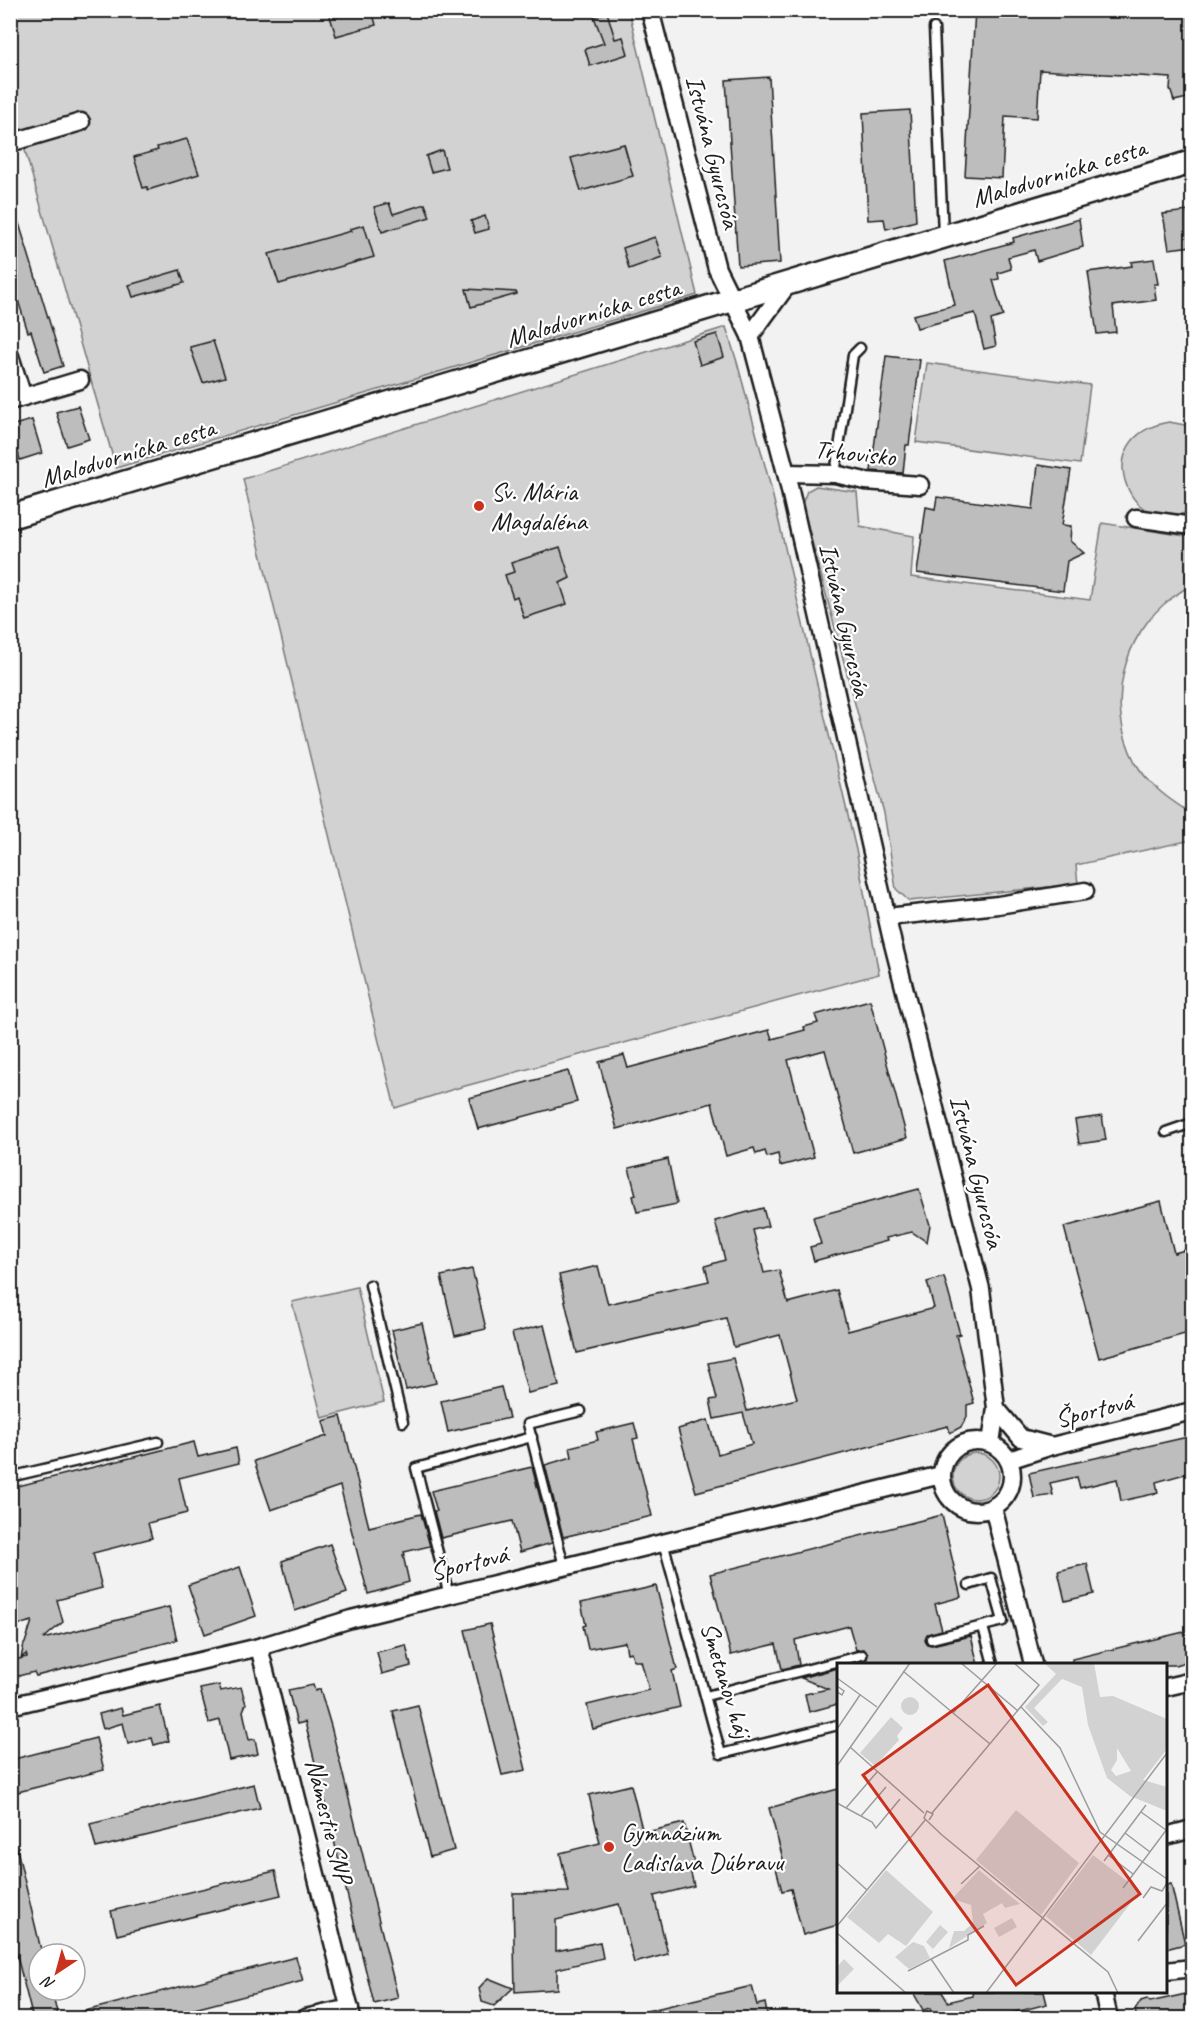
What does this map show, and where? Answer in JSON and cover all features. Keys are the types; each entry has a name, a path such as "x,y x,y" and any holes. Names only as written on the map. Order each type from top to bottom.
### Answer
{"street":[{"name":"Istvána Gyurcsóa","path":"650,10 717,269 750,336 786,472 887,917 981,1289 996,1408 991,1443"},
{"path":"10,143 81,122"},
{"name":"Malodvornícka cesta","path":"10,517 1192,162"},
{"path":"750,336 788,284"},
{"path":"10,356 17,399 80,380"},
{"name":"Trhovisko","path":"786,472 835,474 865,481 920,485"},
{"path":"1136,518 1192,526"},
{"path":"887,917 998,905 1085,891"},
{"path":"996,1408 1021,1438 1052,1446"},
{"name":"Športová","path":"1009,1460 1052,1446 1192,1411"},
{"path":"980,1440 991,1443 998,1447 1009,1460 1012,1469 1011,1487 1007,1495 993,1507 975,1511 958,1506 946,1492 941,1475 949,1454 958,1446 968,1441 980,1440"},
{"name":"Športová","path":"10,1706 259,1647 351,1619 941,1475"},
{"path":"993,1507 1033,1663"},
{"name":"Námestie SNP","path":"259,1647 351,2013 305,2019"},
{"path":"1167,1687 1192,1681"},
{"path":"1167,1836 1192,1829"},
{"path":"1167,1971 1192,1968"},
{"path":"1103,1993 1109,2019"}],"lane":[{"path":"934,27 943,238"},
{"path":"835,474 853,355 860,348"},
{"path":"1166,1132 1192,1124"},
{"path":"370,1285 403,1422"},
{"path":"564,1566 528,1424 581,1411"},
{"path":"448,1595 416,1468 531,1437"},
{"path":"10,1477 158,1442"},
{"name":"Smetanov háj","path":"663,1542 721,1755 837,1725"},
{"path":"931,1639 1003,1621 991,1578 969,1585"},
{"path":"982,1627 992,1663"},
{"path":"706,1696 862,1655"}],"shaded area":[{"path":"28,10 629,11 697,295 116,468 11,102 10,16"},
{"path":"726,327 770,484 857,854 879,974 454,1089 395,1108 243,479"},
{"path":"927,363 1090,385 1080,464 916,442"},
{"path":"1169,422 1192,429 1192,509 1171,516 1152,513 1137,502 1126,485 1123,466 1128,447 1143,432"},
{"path":"816,486 857,492 860,526 914,536 911,577 1090,600 1102,523 1192,537 1192,585 1155,612 1141,631 1124,672 1120,695 1121,718 1126,740 1135,762 1153,785 1192,814 1192,840 1076,865 1078,884 909,901 896,889 884,813 802,504 807,491"},
{"path":"357,1287 384,1402 322,1418 292,1302"},
{"path":"976,1453 992,1460 999,1476 992,1492 976,1499 960,1492 953,1476 960,1460"}],"building":[{"path":"328,10 372,10 376,25 336,36"},
{"path":"975,10 1192,10 1192,97 1174,101 1170,89 1171,78 1040,70 1037,118 1005,116 1002,178 965,176"},
{"path":"607,12 615,39 623,37 628,54 590,66 585,49 604,43 594,17"},
{"path":"769,77 780,263 738,266 726,80"},
{"path":"910,110 916,221 886,229 884,219 868,220 863,113"},
{"path":"187,139 199,174 148,190 147,187 143,188 134,157 158,150 157,147"},
{"path":"624,144 633,176 581,191 571,158"},
{"path":"442,150 447,168 431,172 426,156"},
{"path":"389,203 393,214 425,204 430,217 382,232 374,207"},
{"path":"10,207 14,207 63,366 44,372 31,331 28,332 10,275"},
{"path":"1188,211 1189,220 1192,219 1192,246 1169,249 1163,214"},
{"path":"485,216 489,229 475,233 471,221"},
{"path":"1079,219 1083,247 1037,261 1034,250 1008,257 1011,269 998,273 999,279 993,280 1003,316 991,320 996,346 984,349 975,313 917,328 913,315 955,305 945,261 1014,242 1013,238"},
{"path":"364,225 374,257 279,284 269,254 351,231 350,229"},
{"path":"655,237 662,257 629,269 623,248"},
{"path":"1154,259 1158,284 1154,284 1156,300 1113,306 1116,332 1097,334 1088,272 1132,266 1131,262"},
{"path":"180,270 184,283 133,297 129,285"},
{"path":"466,289 516,292 517,294 471,307"},
{"path":"717,334 724,357 700,365 693,341"},
{"path":"213,341 225,377 203,383 190,347"},
{"path":"886,356 920,360 903,473 871,471"},
{"path":"78,406 89,439 67,446 56,412"},
{"path":"32,420 42,453 20,460 10,426"},
{"path":"1038,465 1071,470 1062,525 1071,526 1070,541 1084,553 1067,561 1063,591 917,573 926,507 935,509 937,497 1033,509"},
{"path":"560,547 570,578 560,583 567,604 524,618 517,596 513,598 505,575 514,572 511,563"},
{"path":"870,1000 907,1138 853,1153 825,1050 788,1060 814,1157 780,1166 778,1154 767,1157 765,1151 756,1154 754,1148 726,1156 712,1103 617,1129 599,1062 624,1055 628,1068 769,1030 772,1039 805,1030 804,1027 818,1023 815,1015"},
{"path":"568,1071 577,1102 478,1129 469,1098"},
{"path":"1102,1116 1106,1140 1079,1144 1075,1120"},
{"path":"668,1159 677,1204 637,1212 633,1196 636,1195 629,1168"},
{"path":"919,1189 930,1225 927,1242 912,1232 814,1261 810,1247 821,1244 813,1217"},
{"path":"1161,1201 1174,1253 1192,1248 1192,1292 1186,1293 1192,1319 1192,1332 1099,1358 1064,1227"},
{"path":"763,1208 768,1226 753,1230 764,1273 779,1270 788,1303 837,1290 848,1331 934,1308 927,1282 944,1277 960,1334 956,1335 974,1403 967,1405 967,1417 961,1427 950,1433 948,1426 696,1492 678,1429 708,1420 718,1454 752,1444 743,1413 714,1419 710,1400 717,1399 708,1363 733,1358 747,1411 797,1399 780,1335 734,1347 726,1318 577,1353 559,1275 598,1266 608,1304 709,1281 705,1266 725,1260 715,1221"},
{"path":"472,1269 486,1329 455,1336 441,1276"},
{"path":"422,1323 436,1383 406,1390 392,1330"},
{"path":"544,1325 559,1386 528,1393 512,1333"},
{"path":"501,1387 509,1418 448,1432 441,1401"},
{"path":"341,1416 369,1527 421,1514 430,1546 404,1552 409,1582 368,1594 340,1486 271,1510 254,1461 327,1436 323,1421"},
{"path":"634,1423 638,1438 633,1439 652,1516 563,1537 545,1465 572,1457 570,1447 598,1440 596,1432"},
{"path":"1192,1436 1192,1472 1156,1482 1158,1493 1121,1501 1117,1479 1080,1488 1077,1477 1050,1483 1053,1495 1034,1498 1029,1473"},
{"path":"194,1442 198,1457 236,1448 239,1463 179,1478 187,1513 148,1523 152,1538 93,1553 102,1588 57,1600 63,1622 43,1639 169,1607 177,1640 36,1676 34,1672 10,1678 10,1661 27,1657 26,1654 21,1658 32,1621 10,1627 10,1553 14,1553 10,1539 10,1488"},
{"path":"532,1467 552,1543 520,1552 512,1521 441,1538 431,1491"},
{"path":"942,1515 961,1597 935,1604 942,1630 927,1634 925,1640 927,1644 932,1645 971,1636 978,1663 860,1663 867,1659 868,1653 863,1649 856,1650 849,1626 795,1640 799,1665 782,1669 776,1644 731,1655 710,1574"},
{"path":"330,1544 347,1593 295,1611 282,1561"},
{"path":"1087,1564 1094,1594 1065,1601 1058,1571"},
{"path":"240,1567 256,1616 205,1634 188,1585"},
{"path":"656,1586 677,1669 672,1671 680,1707 593,1729 587,1705 649,1690 641,1661 634,1661 631,1652 627,1653 625,1642 588,1649 581,1603"},
{"path":"490,1624 526,1770 502,1775 465,1630"},
{"path":"1192,1630 1192,1660 1175,1665 1167,1665 1167,1663 1072,1663 1072,1659"},
{"path":"406,1645 411,1666 382,1674 377,1652"},
{"path":"837,1668 837,1704 809,1712 805,1694 828,1689 801,1678"},
{"path":"219,1685 221,1691 241,1687 246,1704 243,1711 249,1740 255,1739 258,1754 229,1760 220,1720 209,1723 200,1689"},
{"path":"313,1685 315,1691 320,1689 331,1726 398,1998 374,2004 305,1722 297,1724 288,1690"},
{"path":"418,1705 454,1850 430,1857 393,1711"},
{"path":"160,1706 169,1741 154,1745 152,1738 128,1744 123,1723 103,1729 99,1714 121,1708 123,1715"},
{"path":"96,1738 104,1770 10,1794 10,1760"},
{"path":"254,1784 260,1808 96,1848 90,1824"},
{"path":"631,1785 643,1833 684,1823 695,1867 690,1869 694,1886 654,1896 668,1954 634,1963 619,1904 556,1920 556,1951 600,1942 603,1958 557,1969 557,1989 515,1992 513,1893 569,1892 560,1853 600,1843 589,1795"},
{"path":"837,1789 837,1925 803,1935 791,1889 782,1891 776,1868 785,1866 769,1808"},
{"path":"10,1845 16,1845 39,1942 27,1942 27,1996 10,1929"},
{"path":"275,1871 281,1895 117,1935 111,1911"},
{"path":"1171,1884 1185,1944 1167,1949 1167,1885"},
{"path":"296,1957 303,1981 156,2019 74,2019 73,2014"},
{"path":"488,1978 513,1988 494,2006 482,2002 479,1988"},
{"path":"752,1986 757,2005 765,2003 768,2019 639,2019 638,2013"},
{"path":"914,1993 943,1993 948,2002 973,1996 972,1993 1044,1993 1047,2004 1004,2015 1005,2019 933,2019 931,2008 923,2010"},
{"path":"1186,1994 1192,2019 1137,2019 1135,2010 1141,2001 1147,1999 1150,2002"},
{"path":"29,2002 54,2002 59,2019 33,2019"}],"place":[{"name":"Sv. Mária Magdaléna","path":"479,506"},
{"name":"Gymnázium Ladislava Dúbravu","path":"609,1847"}]}
